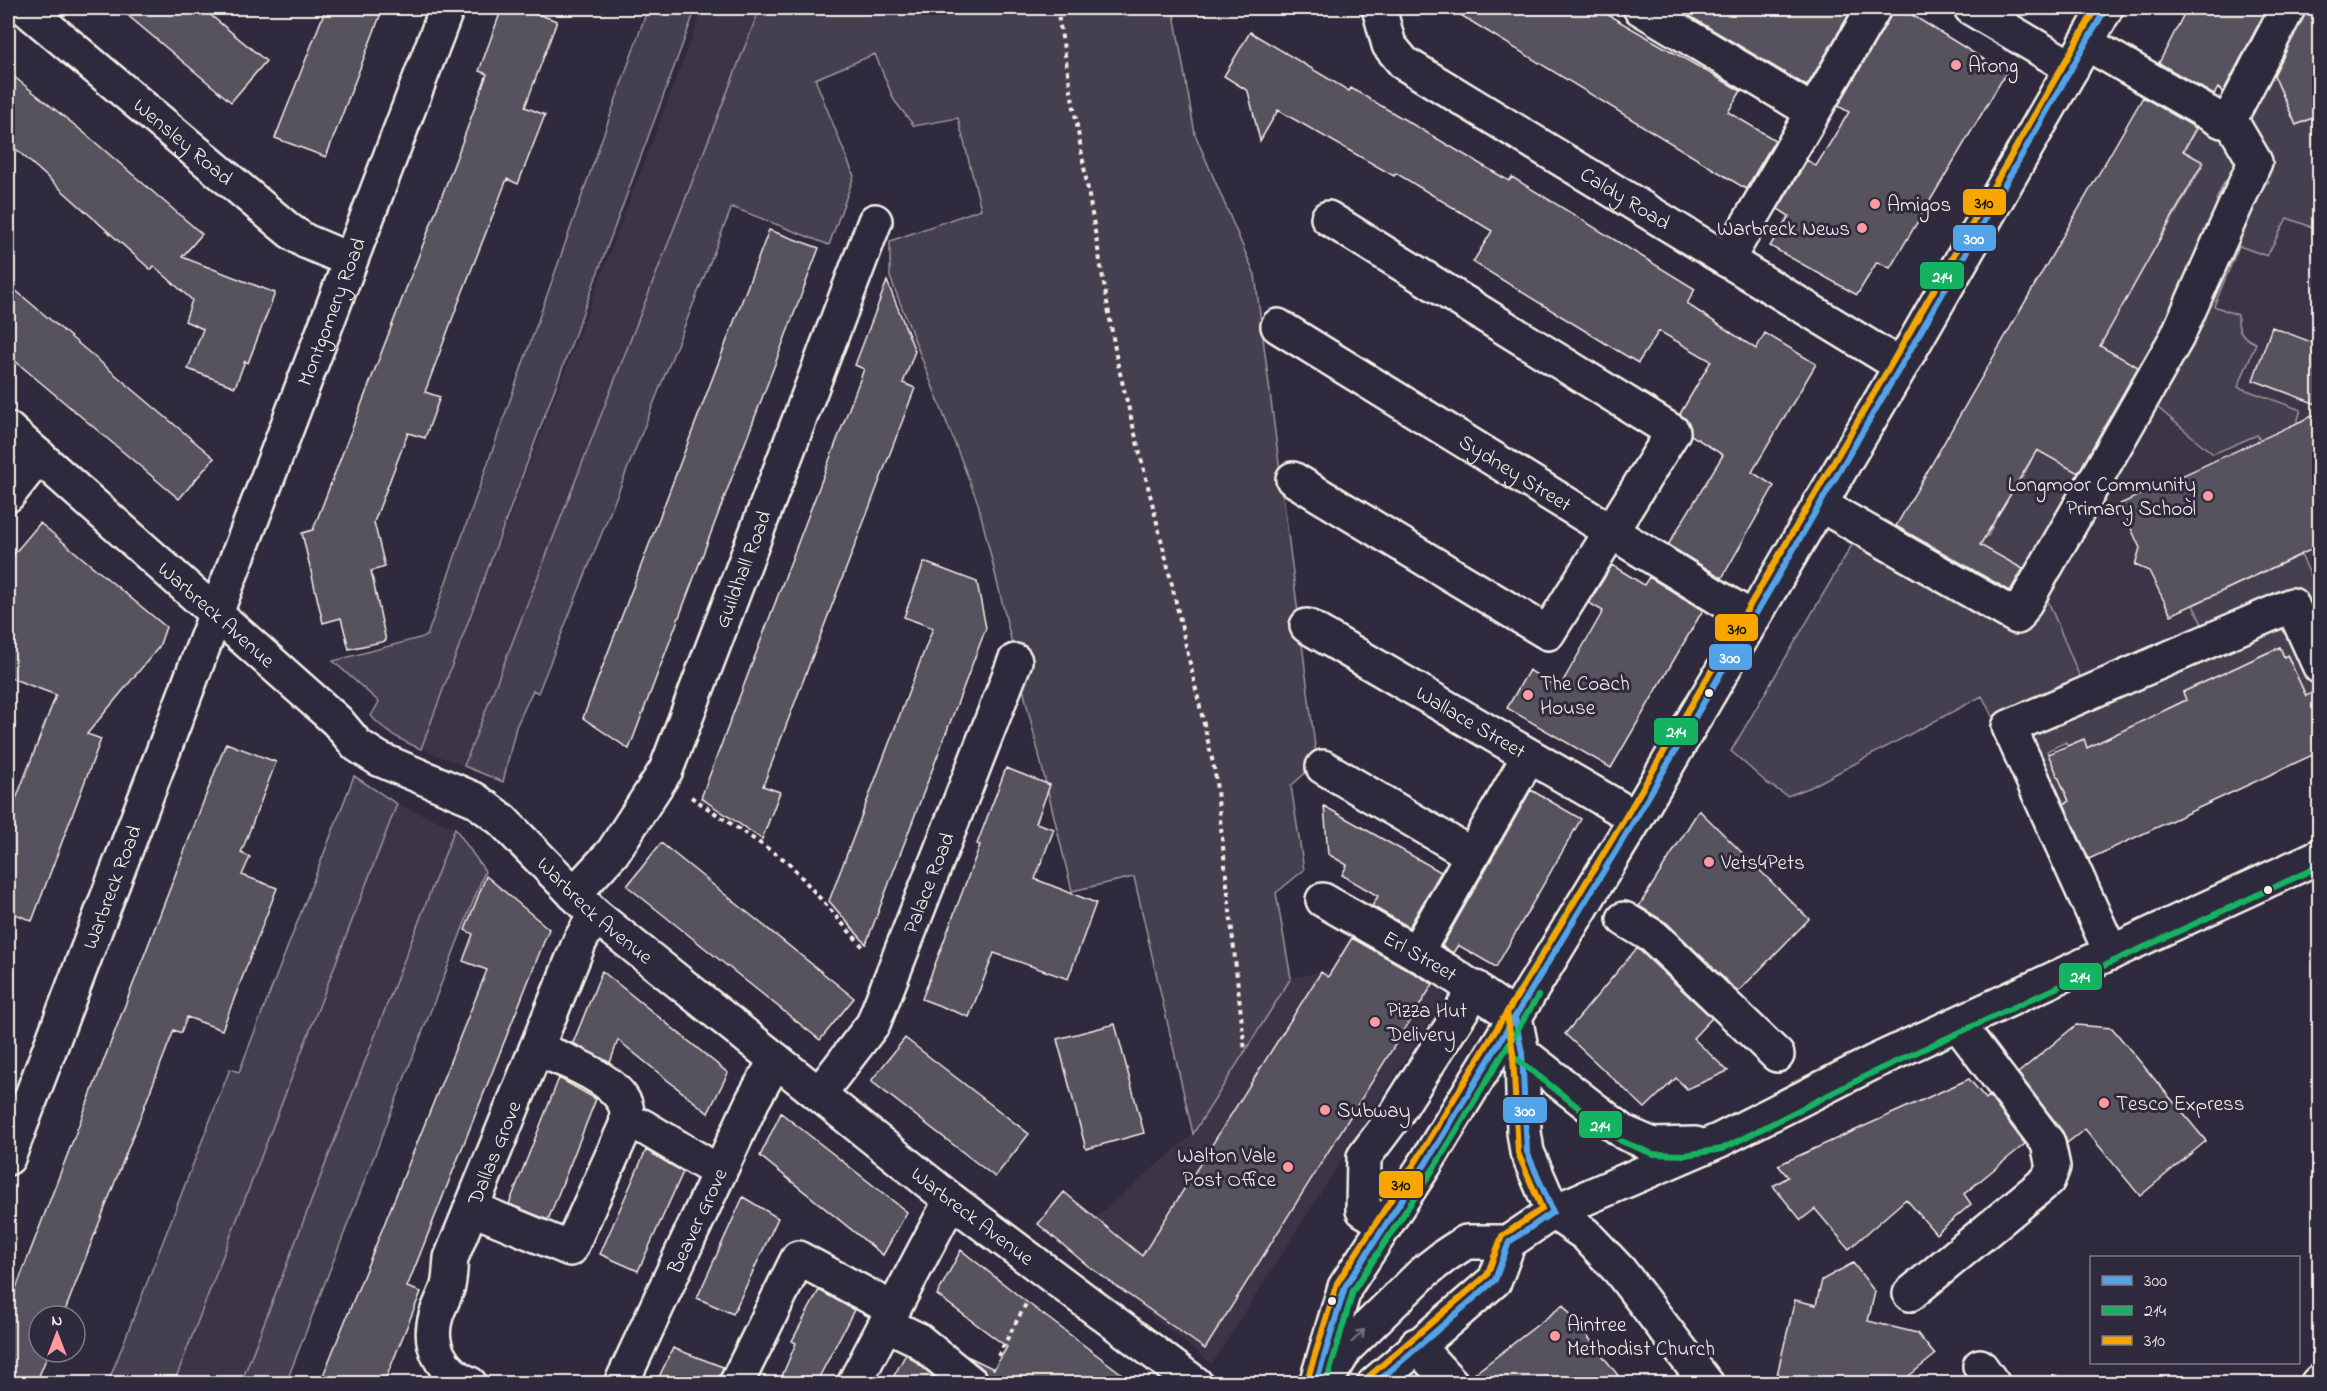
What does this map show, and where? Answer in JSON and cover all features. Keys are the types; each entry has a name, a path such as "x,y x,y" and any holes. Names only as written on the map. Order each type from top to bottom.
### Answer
{"main road":[{"name":"Wensley Road","path":"25,8 290,231 305,241 350,260"},
{"name":"Montgomery Road","path":"216,617 447,8"},
{"name":"Caldy Road","path":"1379,8 1389,45 1404,63 1901,366"},
{"path":"1640,8 1813,112"},
{"path":"1727,260 1874,8"},
{"path":"1971,8 2222,121 2230,118 2288,8"},
{"path":"1316,1383 1345,1287 1515,1017 1636,818 1901,366 2106,8"},
{"path":"1819,504 2017,617 2177,337 2254,162 2230,118"},
{"path":"1293,479 1548,633 1673,432 1328,218"},
{"name":"Guildhall Road","path":"584,904 613,852 661,777 875,221"},
{"name":"Sydney Street","path":"1278,326 1753,619"},
{"name":"Warbreck Avenue","path":"8,429 216,617 337,721 357,745 379,759 474,800 502,820 584,904 776,1060 951,1200 1196,1383"},
{"path":"8,495 39,456"},
{"path":"2111,953 2009,727 2292,605 2319,667"},
{"name":"Warbreck Road","path":"9,1152 216,617"},
{"name":"Wallace Street","path":"1307,626 1636,818"},
{"name":"Palace Road","path":"819,1094 873,1024 1015,660"},
{"path":"1416,953 1529,756"},
{"path":"1323,767 1472,855"},
{"path":"1325,1383 1347,1347 1431,1266 1466,1242 1509,1242 1553,1212 1720,1140 1816,1090 2319,856"},
{"name":"Erl Street","path":"1323,900 1476,988 1515,1017"},
{"name":"Dallas Grove","path":"470,1383 454,1375 438,1355 433,1343 433,1329 448,1286 451,1258 580,941 584,904"},
{"path":"1624,919 1654,937 1777,1056"},
{"path":"1386,1224 1363,1210 1364,1156 1394,1117 1476,988"},
{"path":"1515,1017 1522,1053 1527,1152 1553,1212 1585,1234 1620,1271 1707,1383"},
{"path":"1910,1294 2048,1180 2053,1167 2048,1143 1958,1024"},
{"path":"471,1208 570,1249 626,1125 627,1112 624,1102 615,1089 567,1061 536,1049"},
{"path":"1522,1053 1625,1133 1653,1145 1684,1146 1720,1140"},
{"name":"Beaver Grove","path":"621,1383 763,1079 776,1060"},
{"path":"626,1125 642,1126 719,1172"},
{"path":"854,1383 951,1200"},
{"path":"1374,1383 1416,1345 1496,1280 1509,1242"},
{"path":"736,1383 798,1258 889,1317 917,1339 984,1372"},
{"path":"1416,1345 1452,1383"}],"path":[{"path":"1056,8 1117,361 1215,772 1245,1052"},
{"path":"2319,570 2319,576"},
{"path":"661,777 788,862 891,979"},
{"path":"984,1372 1031,1296"}],"shaded area":[{"path":"648,8 696,8 421,749 394,735 371,716 379,702 333,661 427,636"},
{"path":"703,8 760,8 464,766 421,749"},
{"path":"760,8 1173,8 1195,134 1255,275 1317,762 1291,786 1304,870 1276,893 1291,978 1193,1134 1134,877 1072,891 978,503 890,277 890,241 981,209 958,118 914,126 894,100 875,54 815,79 854,176 829,245 732,207 538,693 533,690 516,727 503,782 464,766"},
{"path":"2296,61 2278,84 2296,125 2319,115 2319,139 2315,141 2319,151 2317,229 2287,218 2267,256 2239,246 2214,306 2238,315 2241,333 2256,343 2238,387 2301,410 2295,428 2262,444 2257,435 2213,454 2151,402 2251,191 2269,182 2244,127 2262,77"},
{"path":"2204,114 2241,153 2233,184 2225,181 2216,200 2224,205 2147,373 2132,364 2123,385 2136,393 2119,422 2105,415 2079,473 2087,478 2032,574 1993,553 1994,567 1983,587 1947,558 1968,569 1977,554 1967,525 1988,536 1995,520 1982,498 2002,509 2011,493 2001,466 2022,478 2031,461 2010,450 2140,226 2162,237 2204,163 2184,151"},
{"name":"Longmoor Community Primary School","path":"2319,191 2319,650 2295,597 2084,687 2043,589 2232,232"},
{"path":"1856,538 2019,631 2043,589 2084,687 1996,724 1982,696 1809,788 1787,796 1768,784 1731,751"},
{"path":"2301,555 2319,593 2319,650 2295,597 2207,635 2193,605"},
{"path":"2286,619 2319,689 2306,696 2288,656 2284,657 2279,647 2247,662 2251,671 2214,679 2183,692 2187,702 2116,734 2134,773 2110,784 2092,745 2087,748 2084,739 2068,746 2066,742 2047,751 2069,801 2055,809 2022,733"},
{"path":"354,776 397,804 174,1383 108,1383 230,1069 239,1072"},
{"path":"397,804 455,828 241,1383 174,1384"},
{"path":"455,828 485,871 286,1383 241,1383"},
{"path":"1349,938 1447,994 1212,1364 1069,1250 1095,1218 1193,1134 1291,978 1330,970"}],"building":[{"path":"119,8 202,8 266,61 231,102"},
{"path":"326,8 383,8 326,157 275,138"},
{"path":"502,8 521,8 557,21 525,107 545,115 518,184 507,179 425,392 440,397 425,438 408,433 374,522 385,567 371,571 386,641 349,649 341,618 323,623 302,533 313,530 456,159 487,74 479,71"},
{"path":"1449,8 1596,8 1741,91 1728,112 1775,140 1746,189"},
{"path":"1676,8 1853,8 1807,86"},
{"path":"1893,8 1901,8 2006,73 1890,268 1877,262 1857,295 1770,246 1789,216 1778,209 1807,160 1816,166 1849,112 1838,106"},
{"path":"2187,8 2267,8 2223,92 2218,88 2214,95 2159,63"},
{"path":"2307,8 2319,8 2319,115 2296,125 2274,75"},
{"path":"1250,32 1349,91 1351,88 1509,181 1512,177 1695,289 1687,304 1756,349 1765,333 1816,364 1752,472 1774,486 1722,578 1668,545 1723,455 1691,435 1689,423 1680,414 1711,361 1659,331 1638,363 1473,262 1492,231 1396,173 1394,176 1278,110 1260,141 1248,91 1224,76"},
{"path":"8,72 82,131 202,234 182,257 275,293 248,363 245,361 235,387 188,369 203,329 185,321 192,300 154,266 151,270 8,142"},
{"path":"2143,97 2196,128 2183,151 2203,162 2100,346 2138,367 2078,473 2037,450 1980,545 2023,569 2010,591 1896,526"},
{"path":"769,230 819,248 629,749 583,718"},
{"path":"887,281 915,351 903,383 915,388 763,786 780,792 762,839 701,798 864,369 855,365"},
{"path":"8,284 214,458 179,499 8,355"},
{"path":"2272,327 2319,345 2319,405 2253,380"},
{"path":"2319,413 2319,546 2171,615 2149,571 2135,565 2140,548 2120,504"},
{"path":"40,523 166,627 159,647 87,734 101,739 32,921 8,911 8,820 56,695 8,677 8,561"},
{"path":"924,562 977,582 986,628 866,944 829,901 933,628 904,617"},
{"path":"1612,565 1644,585 1649,577 1703,610 1611,768 1507,708 1529,670 1559,688 1603,611 1589,603"},
{"path":"2280,647 2284,657 2287,655 2306,696 2319,689 2319,752 2089,859 2064,804 2069,801 2048,754 2084,739 2087,748 2186,700 2183,692"},
{"path":"226,743 276,762 241,853 250,857 242,875 277,888 222,1030 187,1017 181,1033 174,1030 68,1304 27,1304 27,1364 44,1364 36,1383 8,1383 8,1309"},
{"path":"1006,768 1050,785 1036,823 1054,829 1035,879 1096,903 1068,979 994,953 969,1017 922,999 980,845 977,844"},
{"path":"1531,790 1581,819 1496,967 1458,945 1453,953 1442,946"},
{"path":"1324,806 1441,872 1409,927 1372,906 1378,896 1342,875 1347,865 1328,854"},
{"name":"Vets4Pets","path":"1699,810 1809,919 1738,992 1667,923 1639,906"},
{"path":"661,843 854,998 820,1040 627,886"},
{"path":"486,876 549,929 407,1287 421,1292 384,1383 320,1383 487,970 463,961 473,934 465,930"},
{"path":"1352,938 1433,984 1205,1349 1088,1266 1038,1224 1064,1192 1142,1256 1321,972 1328,977"},
{"path":"1637,948 1712,1018 1693,1038 1728,1071 1687,1089 1676,1078 1645,1108 1565,1034"},
{"path":"602,971 728,1073 708,1113 618,1040 610,1063 573,1043"},
{"path":"1115,1024 1144,1133 1086,1149 1057,1039"},
{"name":"Tesco Express","path":"2076,1025 2112,1028 2206,1141 2140,1196 2085,1129 2067,1143 2063,1132 2018,1073"},
{"path":"905,1038 1029,1134 995,1177 871,1081"},
{"path":"559,1078 596,1099 548,1220 509,1204"},
{"path":"1969,1079 1986,1099 1989,1096 2025,1144 1964,1194 1971,1204 1936,1234 1906,1199 1849,1249 1815,1209 1801,1220 1773,1186 1788,1177 1778,1165"},
{"path":"781,1113 907,1212 883,1255 760,1156"},
{"path":"646,1150 683,1172 638,1271 600,1254"},
{"path":"743,1197 778,1218 733,1314 697,1298"},
{"path":"961,1250 1134,1383 990,1383 984,1370 967,1356 994,1369 1007,1347 937,1295"},
{"path":"1853,1263 1875,1292 1868,1321 1917,1333 1935,1355 1900,1383 1775,1383 1795,1300 1816,1305 1822,1280"},
{"path":"819,1290 854,1310 816,1383 779,1383 796,1343 792,1341"},
{"name":"Aintree Methodist Church","path":"1563,1305 1624,1383 1470,1383 1469,1378"},
{"path":"673,1348 723,1367 718,1383 656,1383"},
{"path":"907,1355 942,1383 890,1383"}],"transit line":[{"name":"214","path":"2096,8 1893,361 1628,813 1507,1012 1513,1056 1621,1141 1653,1154 1685,1155 1722,1149 1878,1070 2320,866"},
{"name":"310","path":"1368,1377 1487,1275 1502,1236 1542,1209 1518,1153 1513,1054 1507,1013 1628,813 1893,361 2096,8"},
{"name":"300","path":"1316,1384 1345,1287 1426,1163 1636,818 1901,366 2106,8"},
{"name":"214","path":"1326,1384 1353,1291 1434,1168 1538,996"},
{"name":"310","path":"1307,1381 1337,1283 1418,1158 1516,997"},
{"name":"300","path":"1522,1005 1515,1017 1522,1053 1527,1152 1553,1212"},
{"name":"300","path":"1375,1384 1495,1280 1509,1242 1553,1212"}],"place":[{"name":"Arong","path":"1956,65"},
{"name":"Amigos","path":"1875,204"},
{"name":"Warbreck News","path":"1862,228"},
{"name":"Longmoor Community Primary School","path":"2208,496"},
{"name":"The Coach House","path":"1528,695"},
{"name":"Vets4Pets","path":"1709,862"},
{"name":"Pizza Hut Delivery","path":"1375,1022"},
{"name":"Tesco Express","path":"2104,1103"},
{"name":"Subway","path":"1325,1110"},
{"name":"Walton Vale Post Office","path":"1288,1167"},
{"name":"Aintree Methodist Church","path":"1555,1336"}]}
